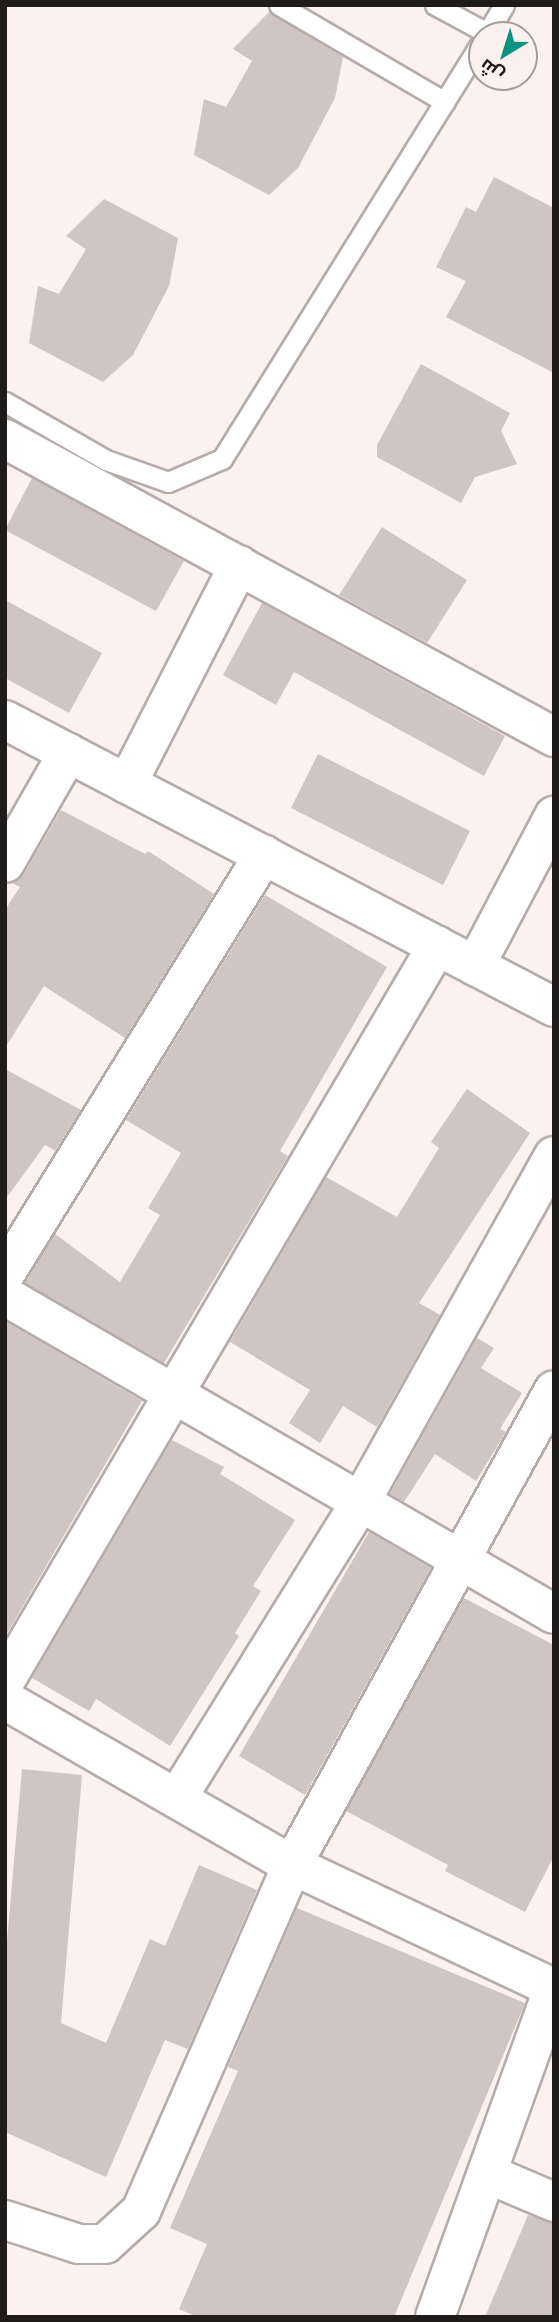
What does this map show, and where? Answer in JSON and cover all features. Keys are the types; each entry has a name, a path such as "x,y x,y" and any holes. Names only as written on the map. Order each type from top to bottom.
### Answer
{"street":[{"path":"5,439 554,737"},
{"path":"127,784 239,565"},
{"path":"5,720 554,1007"},
{"path":"5,863 68,753"},
{"path":"475,966 554,816"},
{"path":"5,1274 264,855"},
{"path":"5,1681 172,1392 437,946"},
{"path":"177,1798 361,1501 554,1156"},
{"path":"5,1296 554,1614"},
{"path":"5,2220 79,2244 105,2244 141,2211 292,1865 464,1560 554,1390"},
{"path":"5,1700 292,1865 553,1987 435,2317"},
{"path":"488,2174 554,2202"}],"lane":[{"path":"279,5 445,102"},
{"path":"435,5 468,25"},
{"path":"494,21 504,5"},
{"path":"5,402 106,460 168,482 222,459 468,64"}],"building":[{"path":"269,12 343,57 335,98 298,168 269,195 194,155 204,99 226,107 252,61 233,49"},
{"path":"494,177 554,208 554,373 446,317 466,281 436,267 466,207 476,212"},
{"path":"104,199 178,238 169,286 133,355 103,382 29,343 38,286 59,294 86,249 66,236"},
{"path":"421,364 510,413 501,431 517,464 475,477 461,503 377,457 377,445"},
{"path":"32,478 184,561 156,611 5,530"},
{"path":"382,527 467,580 427,643 339,595"},
{"path":"5,600 102,653 69,713 5,678"},
{"path":"262,603 505,736 484,776 294,672 276,705 223,675"},
{"path":"318,754 470,831 443,885 291,808"},
{"path":"61,810 145,854 148,851 214,894 125,1038 44,986 5,1048 5,910 20,887 12,883 24,874"},
{"path":"265,895 387,967 280,1151 288,1156 164,1363 25,1283 55,1234 120,1282 160,1215 148,1208 181,1153 126,1120"},
{"path":"5,1069 81,1110 55,1151 45,1145 5,1200"},
{"path":"467,1089 530,1133 419,1303 440,1315 377,1427 343,1406 320,1443 289,1423 310,1390 230,1342 326,1177 397,1217 439,1148 431,1142"},
{"path":"5,1321 142,1401 5,1637"},
{"path":"477,1338 494,1348 481,1368 522,1393 500,1429 506,1432 476,1481 435,1454 404,1502 390,1494"},
{"path":"172,1440 224,1467 220,1474 295,1520 253,1586 261,1591 235,1633 239,1636 170,1746 96,1699 89,1711 32,1678"},
{"path":"369,1532 431,1568 305,1795 239,1756"},
{"path":"464,1598 554,1645 554,1856 525,1912 445,1871 448,1865 346,1811"},
{"path":"22,1769 82,1775 61,2023 106,2043 150,1939 165,1946 199,1865 257,1890 188,2049 165,2040 106,2177 5,2132 5,1964"},
{"path":"297,1908 525,2003 394,2317 197,2317 179,2309 207,2244 170,2228 238,2071 228,2067"},
{"path":"528,2215 554,2223 554,2317 485,2317"}]}
